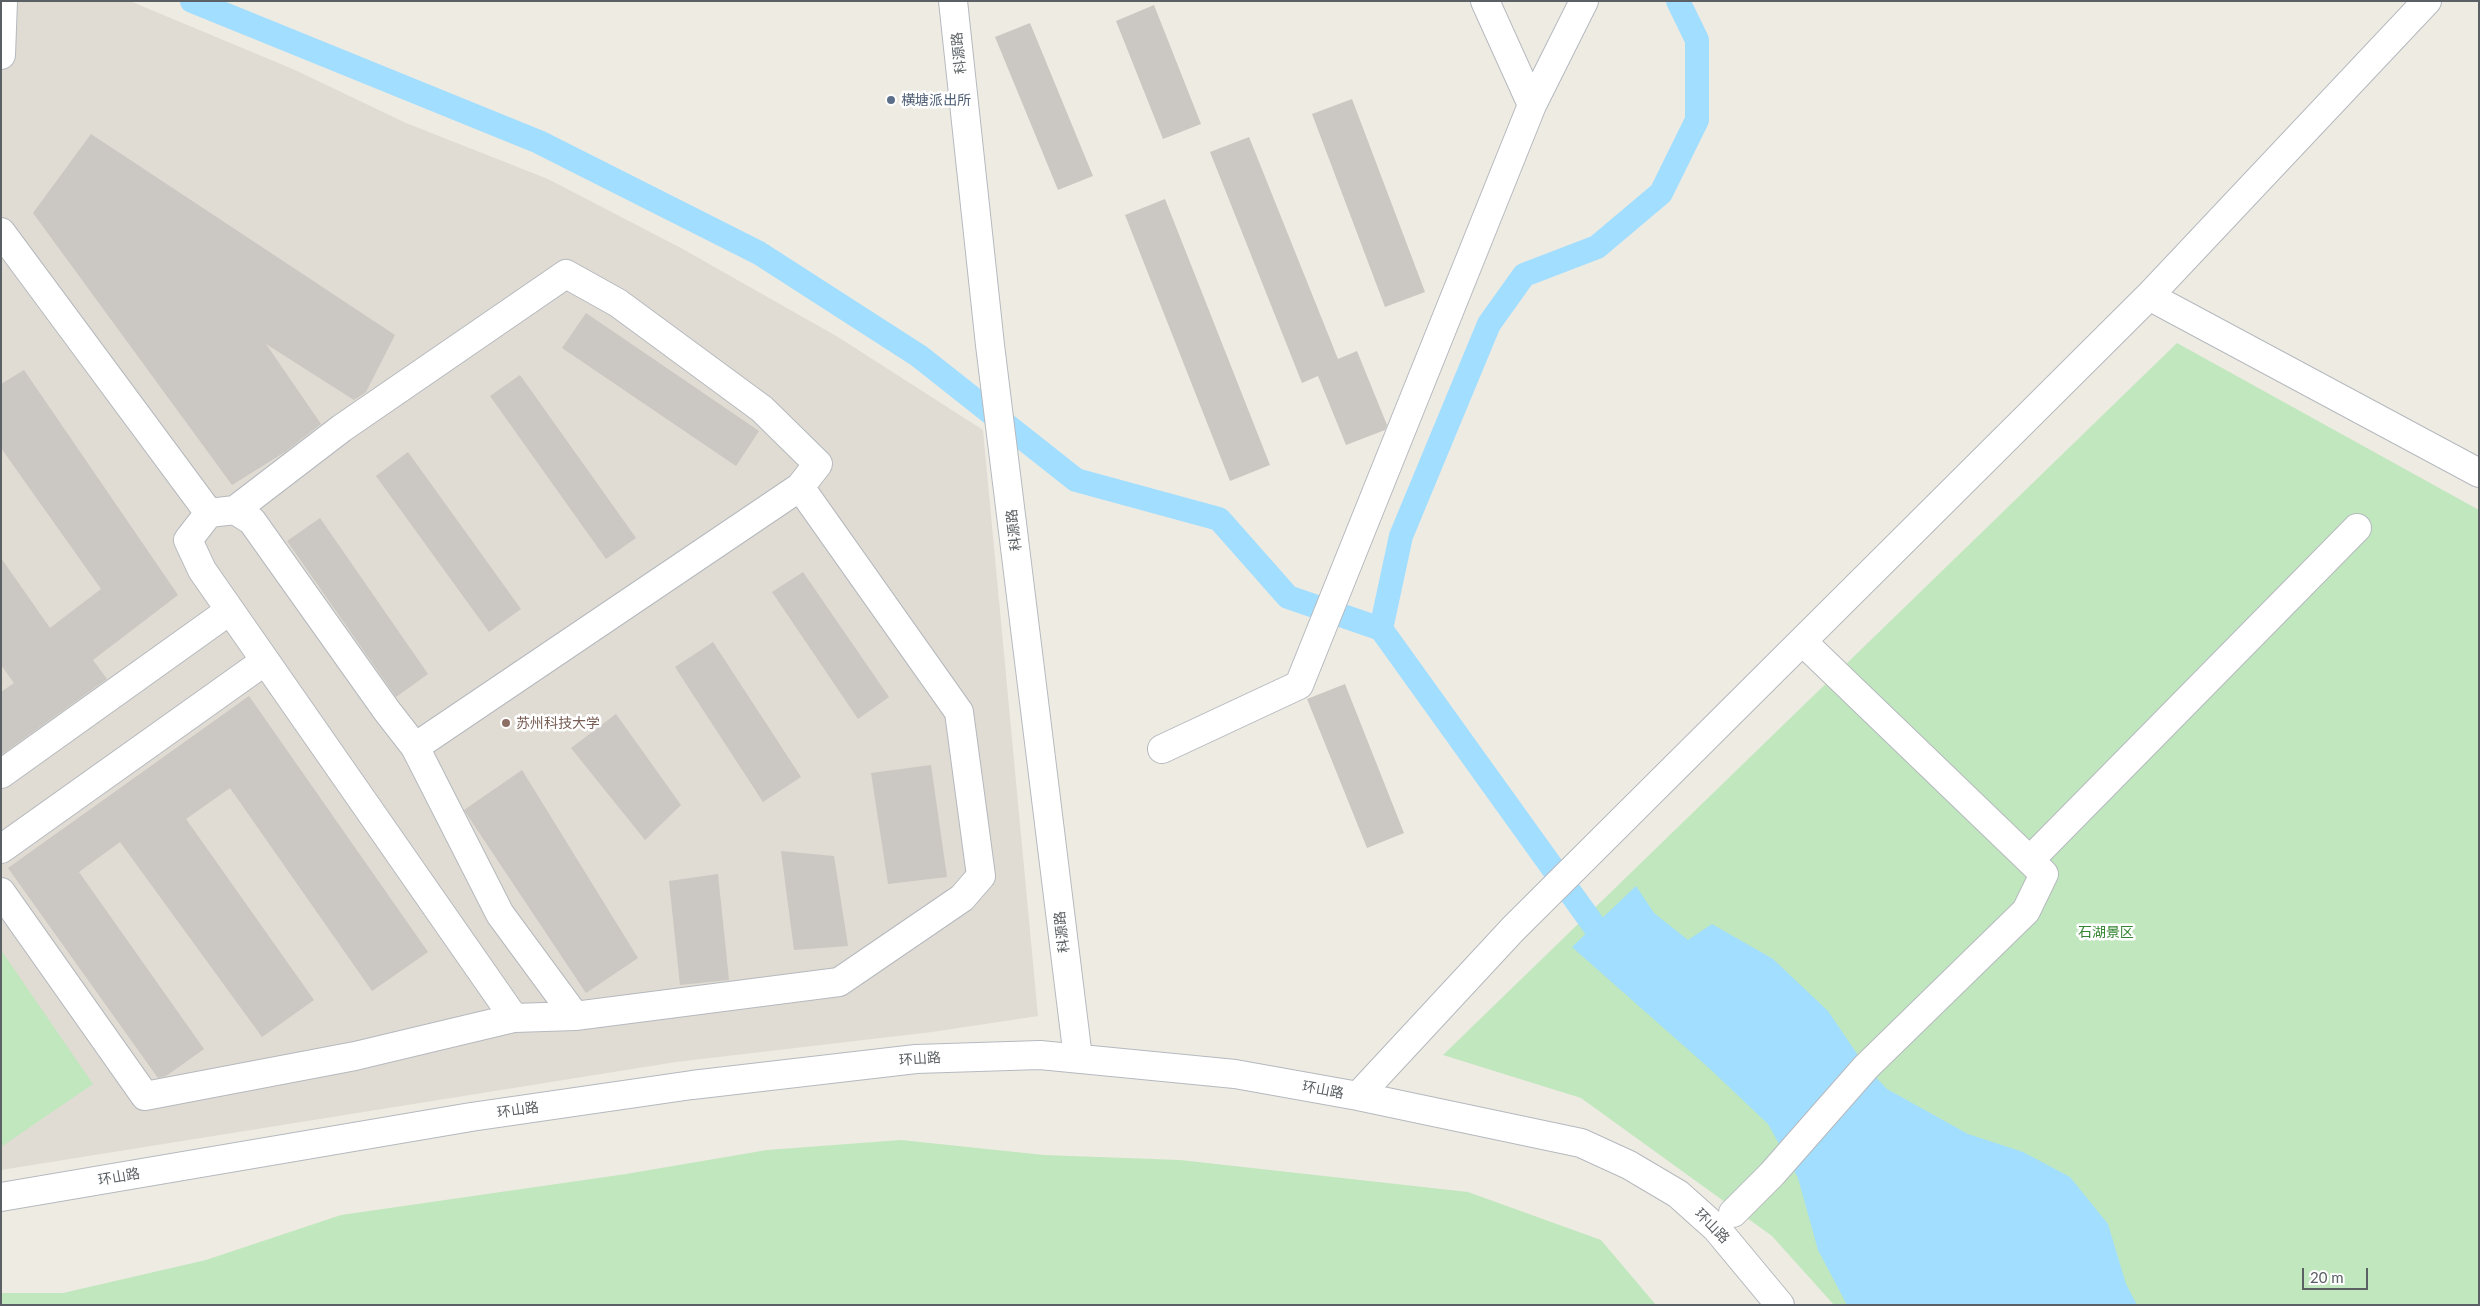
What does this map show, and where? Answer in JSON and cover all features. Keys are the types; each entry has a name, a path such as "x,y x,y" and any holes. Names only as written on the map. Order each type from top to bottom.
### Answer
{"street":[{"path":"1,56 3,1"},
{"name":"科源路","path":"953,1 990,345 1078,1058"},
{"path":"1485,1 1532,105"},
{"path":"1162,749 1299,685 1532,105 1584,1"},
{"path":"1358,1096 1513,929 2149,296 2427,1"},
{"path":"1,232 222,511 252,521 387,712 415,747 500,914 575,1016"},
{"path":"415,747 800,487 818,464 762,409 618,303 566,274 222,511 188,540 202,570 514,1018"},
{"path":"2149,296 2479,473"},
{"path":"1,892 145,1096 355,1056 514,1018 575,1016 839,982 962,898 981,876 959,712 800,487"},
{"path":"2030,860 2357,528"},
{"path":"1,774 230,611"},
{"path":"1733,1213 1772,1174 1866,1067 2026,911 2044,874 1802,642"},
{"path":"1,849 265,661"},
{"name":"环山路","path":"1,1197 471,1117 692,1085 916,1059 1040,1055 1235,1074 1358,1096 1581,1144 1629,1165 1678,1194 1716,1228 1780,1305"}],"shaded area":[{"name":"苏州科技大学","path":"1,1 130,1 295,70 406,123 548,179 681,248 838,337 983,430 1038,1016 932,1032 676,1062 1,1170"}],"green space":[{"name":"石湖景区","path":"2177,343 2479,510 2479,1305 1834,1305 1772,1236 1581,1098 1443,1055"},
{"path":"1,950 93,1084 1,1147"},
{"path":"901,1140 1044,1155 1180,1160 1468,1192 1601,1240 1656,1305 1,1305 1,1293 63,1293 206,1260 341,1215 626,1174 767,1150"}],"water":[{"path":"1636,886 1654,913 1688,940 1712,924 1773,959 1828,1011 1866,1067 1887,1089 1968,1134 2023,1152 2070,1177 2108,1224 2126,1284 2137,1305 1847,1305 1818,1250 1798,1178 1768,1124 1710,1069 1572,947"}],"building":[{"path":"1154,5 1201,124 1163,139 1116,21"},
{"path":"1030,23 1093,176 1058,190 995,37"},
{"path":"1352,99 1425,292 1385,307 1312,114"},
{"path":"91,134 395,335 366,392 354,400 266,344 321,424 285,452 232,485 33,213"},
{"path":"1249,137 1338,359 1357,351 1387,425 1385,430 1346,445 1318,376 1302,383 1210,152"},
{"path":"1165,199 1270,465 1230,481 1125,215"},
{"path":"586,313 759,431 736,466 562,348"},
{"path":"24,370 178,595 93,660 107,679 1,755 1,692 14,683 1,665 1,558 50,628 101,589 1,448 1,384"},
{"path":"520,375 636,538 606,559 490,396"},
{"path":"408,452 521,609 489,632 376,476"},
{"path":"320,518 428,674 396,697 287,541"},
{"path":"803,572 889,697 858,719 772,592"},
{"path":"713,642 801,777 763,802 675,667"},
{"path":"1345,684 1404,833 1367,848 1307,699"},
{"path":"249,696 428,952 372,991 230,788 186,819 314,1000 262,1037 120,842 79,872 204,1049 166,1076 158,1078 8,868"},
{"path":"616,714 681,805 645,840 571,748"},
{"path":"931,765 947,877 888,884 871,773"},
{"path":"522,770 638,958 586,993 464,810"},
{"path":"781,851 834,856 848,946 794,950"},
{"path":"718,874 729,980 680,985 669,881"}],"waterway":[{"path":"192,1 539,142 759,253 919,356 1076,480 1219,519 1288,597 1381,629 1613,952"},
{"path":"1381,629 1401,536 1489,324 1524,275 1597,247 1661,193 1697,120 1697,40 1678,1"}],"place":[{"name":"横塘派出所","path":"891,100"},
{"name":"苏州科技大学","path":"506,723"}]}
